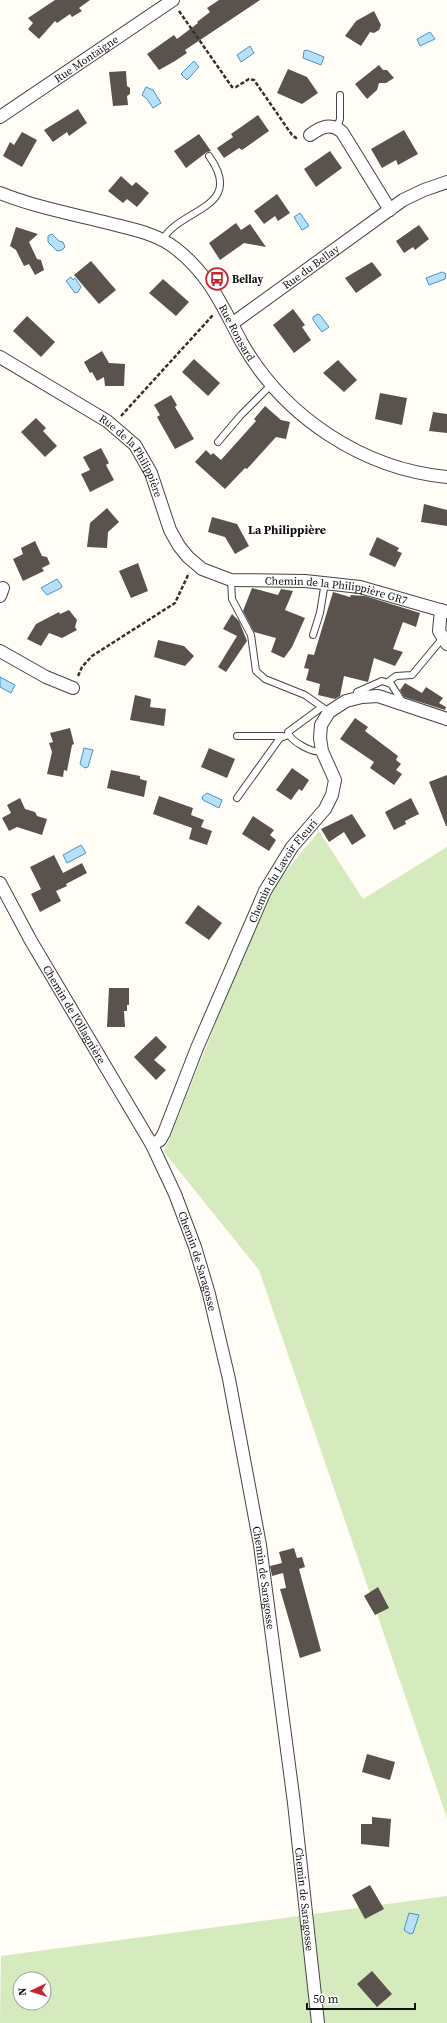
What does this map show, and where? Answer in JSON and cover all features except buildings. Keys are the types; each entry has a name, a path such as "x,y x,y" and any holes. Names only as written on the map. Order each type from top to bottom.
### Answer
{"street":[{"name":"Rue Montaigne","path":"0,116 173,0"},
{"path":"310,135 325,126 337,128 342,132 390,210"},
{"name":"Rue du Bellay","path":"233,323 413,194 447,182"},
{"name":"Rue Ronsard","path":"0,193 40,206 144,232 163,240 191,262 205,277 255,362 272,384 294,408 339,442 366,456 393,467 447,477"},
{"name":"Rue de la Philippière","path":"0,357 114,427 136,445 151,473 170,530 179,546 196,565 215,576 231,580"},
{"name":"Chemin de la Philippière GR7","path":"231,580 325,582 360,587 444,611"},
{"path":"444,611 438,625 444,641"},
{"path":"0,651 46,677 73,688"},
{"path":"326,710 356,699 378,696 447,719"},
{"name":"Chemin du Lavoir Fleuri","path":"152,1145 160,1140 164,1133 197,1048 265,891 292,847 325,809 332,795 335,780 322,751 320,738 321,725 326,710"},
{"name":"Chemin de l'Ollagnière","path":"0,883 31,941 152,1145"},
{"name":"Chemin de Saragosse","path":"152,1145 175,1194 195,1247 210,1294 249,1479 260,1545 294,1803 318,2023"}],"lane":[{"path":"337,128 340,119 340,95"},
{"path":"163,240 168,232 206,207 217,195 220,187 219,171 209,156"},
{"path":"218,442 257,398 272,384"},
{"path":"231,580 232,599 251,635 256,671 265,679 297,691 326,710 290,729 237,798"},
{"path":"313,635 320,613 325,582"},
{"path":"356,699 357,692 377,682 388,682 396,676 412,675 444,641"},
{"path":"388,682 400,698 399,702"},
{"path":"237,736 285,735 311,751 322,751"}],"path":[{"path":"173,0 232,87 236,87 251,78 294,138 303,134 310,135"},
{"path":"114,427 128,408 223,306"},
{"path":"73,688 82,667 92,656 175,603 188,574 196,565"}],"green space":[{"path":"319,831 363,899 447,847 447,1818 259,1270 164,1152 268,893"},
{"path":"447,1896 447,2023 0,2023 1,1956"}],"water":[{"path":"430,32 435,39 420,46 417,39"},
{"path":"250,46 254,53 241,62 237,55"},
{"path":"307,50 324,57 321,65 303,58 304,51"},
{"path":"194,61 199,67 187,80 181,74"},
{"path":"146,87 153,90 161,103 153,108 147,99 142,95"},
{"path":"300,213 309,226 302,230 294,217"},
{"path":"52,234 59,241 63,242 65,247 62,250 57,251 48,242 48,236"},
{"path":"442,272 446,274 445,279 429,285 426,278"},
{"path":"71,277 73,280 75,278 81,287 78,292 75,293 66,281"},
{"path":"318,314 329,327 322,332 313,320 313,317"},
{"path":"57,579 62,586 61,588 47,595 41,588"},
{"path":"0,677 15,685 11,693 0,687"},
{"path":"84,748 93,750 88,767 85,768 80,764"},
{"path":"207,793 222,800 219,808 203,800 202,797"},
{"path":"81,845 86,853 67,863 63,855"},
{"path":"409,1913 419,1915 413,1933 410,1934 404,1930"}],"place":[{"name":"Bellay","path":"217,279"}],"district":[{"name":"La Philippière","path":"287,530"}]}
